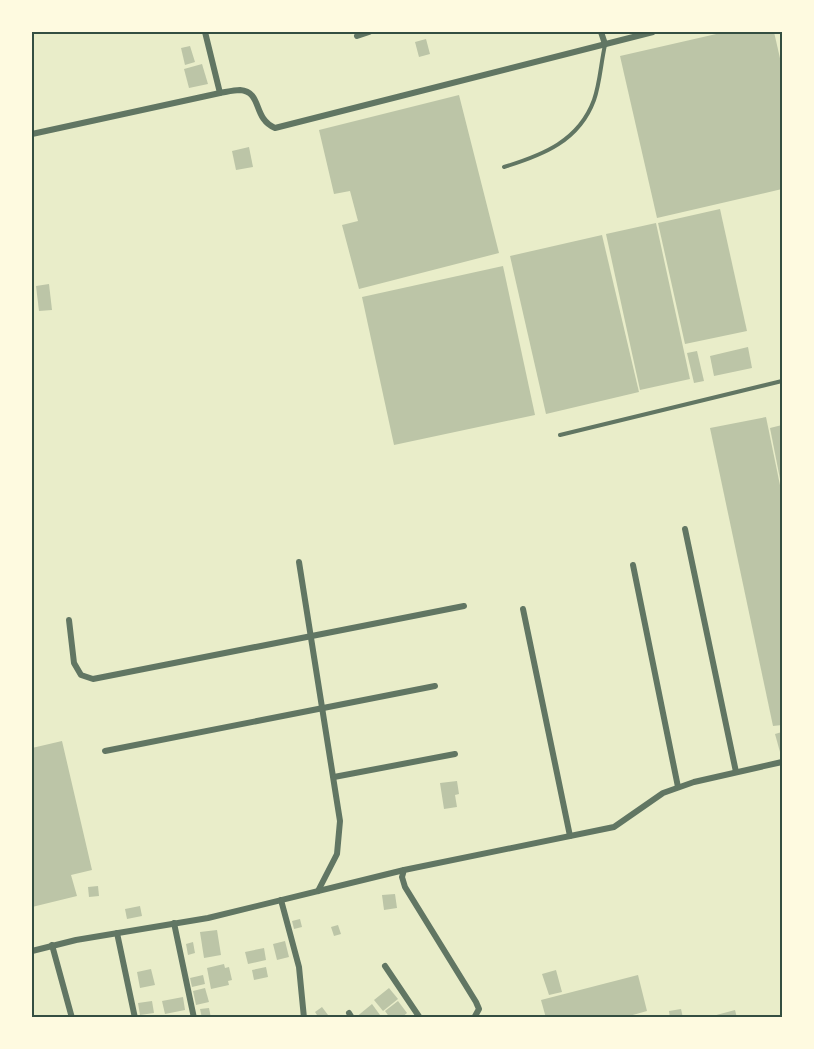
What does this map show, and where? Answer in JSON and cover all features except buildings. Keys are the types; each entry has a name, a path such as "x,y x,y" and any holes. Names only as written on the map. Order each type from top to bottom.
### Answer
{"street":[{"path":"205,32 220,93"},
{"path":"357,36 369,32"},
{"path":"601,32 605,44"},
{"path":"32,134 240,90 254,97 262,120 275,128 653,32"},
{"path":"686,529 736,772"},
{"path":"299,562 340,821 337,854 318,891"},
{"path":"633,565 678,787"},
{"path":"69,620 74,663 81,675 93,678 464,606"},
{"path":"523,609 570,836"},
{"path":"105,751 435,686"},
{"path":"334,777 455,754"},
{"path":"32,951 52,945 208,918 404,870 617,825 658,795 678,787 783,762"},
{"path":"404,870 402,877 405,886 476,1002 479,1009 474,1017"},
{"path":"281,900 300,967 304,1017"},
{"path":"174,923 194,1017"},
{"path":"117,933 135,1017"},
{"path":"52,945 72,1017"},
{"path":"385,966 420,1017"}],"lane":[{"path":"504,166 537,157 562,143 582,123 594,99 605,44"},
{"path":"560,435 783,381"}]}
